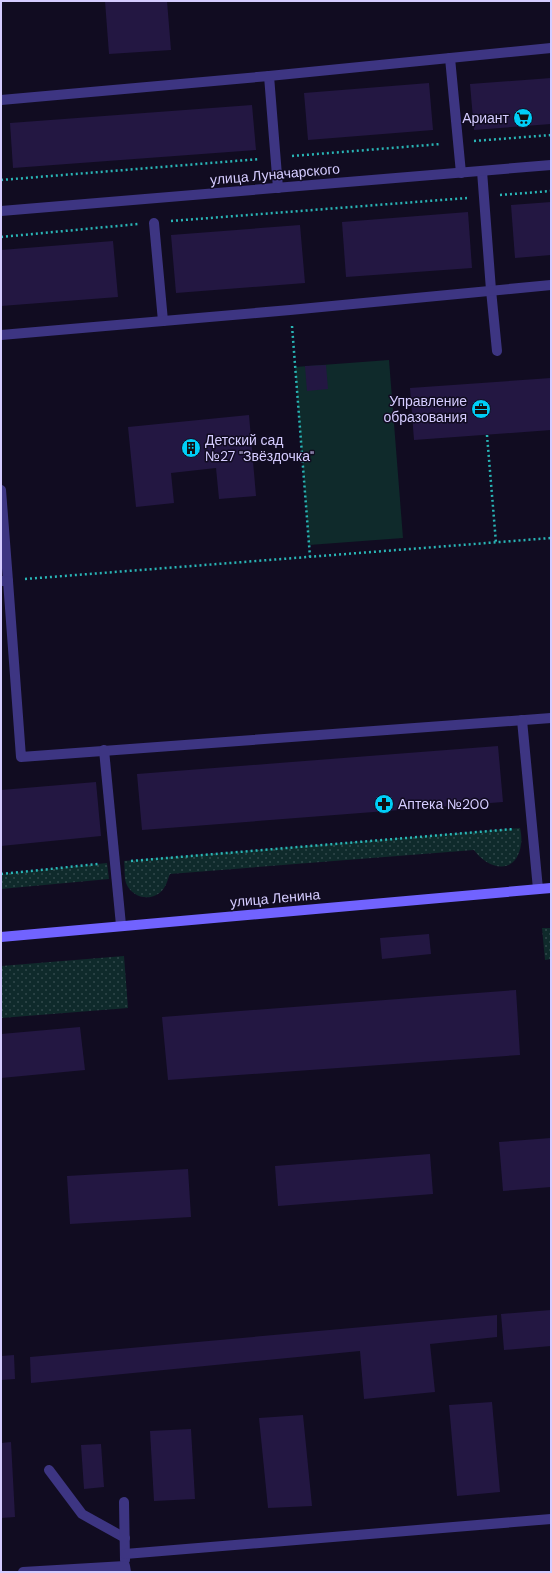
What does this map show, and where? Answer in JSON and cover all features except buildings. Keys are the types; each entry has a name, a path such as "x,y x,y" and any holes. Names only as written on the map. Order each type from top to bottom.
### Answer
{"main road":[{"name":"улица Ленина","path":"1,937 121,925 551,888"}],"street":[{"path":"1,100 269,76 551,48"},
{"path":"450,58 461,173"},
{"path":"269,76 278,188"},
{"name":"улица Луначарского","path":"1,211 551,165"},
{"path":"482,171 497,351"},
{"path":"154,223 163,321"},
{"path":"1,335 290,310 551,285"},
{"path":"1,490 4,581 21,757 551,718"},
{"path":"522,720 538,889"},
{"path":"104,750 121,925"},
{"path":"49,1470 82,1514 125,1538"},
{"path":"23,1572 125,1569 124,1502"},
{"path":"125,1554 551,1519"}],"path":[{"path":"1,237 551,191"},
{"path":"290,310 310,557"},
{"path":"487,435 496,543"},
{"path":"4,581 551,538"},
{"path":"1,874 116,862 532,828"}],"green space":[{"path":"389,360 403,538 309,545 295,367"},
{"path":"520,828 521,844 518,854 514,861 508,865 501,866 487,862 474,850 170,874 160,893 149,897 138,896 133,893 126,883 125,878 124,861"},
{"path":"107,863 109,879 1,889 1,874"},
{"path":"542,928 551,928 551,959 545,960"},
{"path":"124,956 128,1008 1,1018 1,966"}],"place":[{"name":"Ариант","path":"523,118"},
{"name":"Управление образования","path":"481,409"},
{"name":"Детский сад №27 \"Звёздочка\"","path":"191,448"},
{"name":"Аптека №200","path":"384,804"}]}
